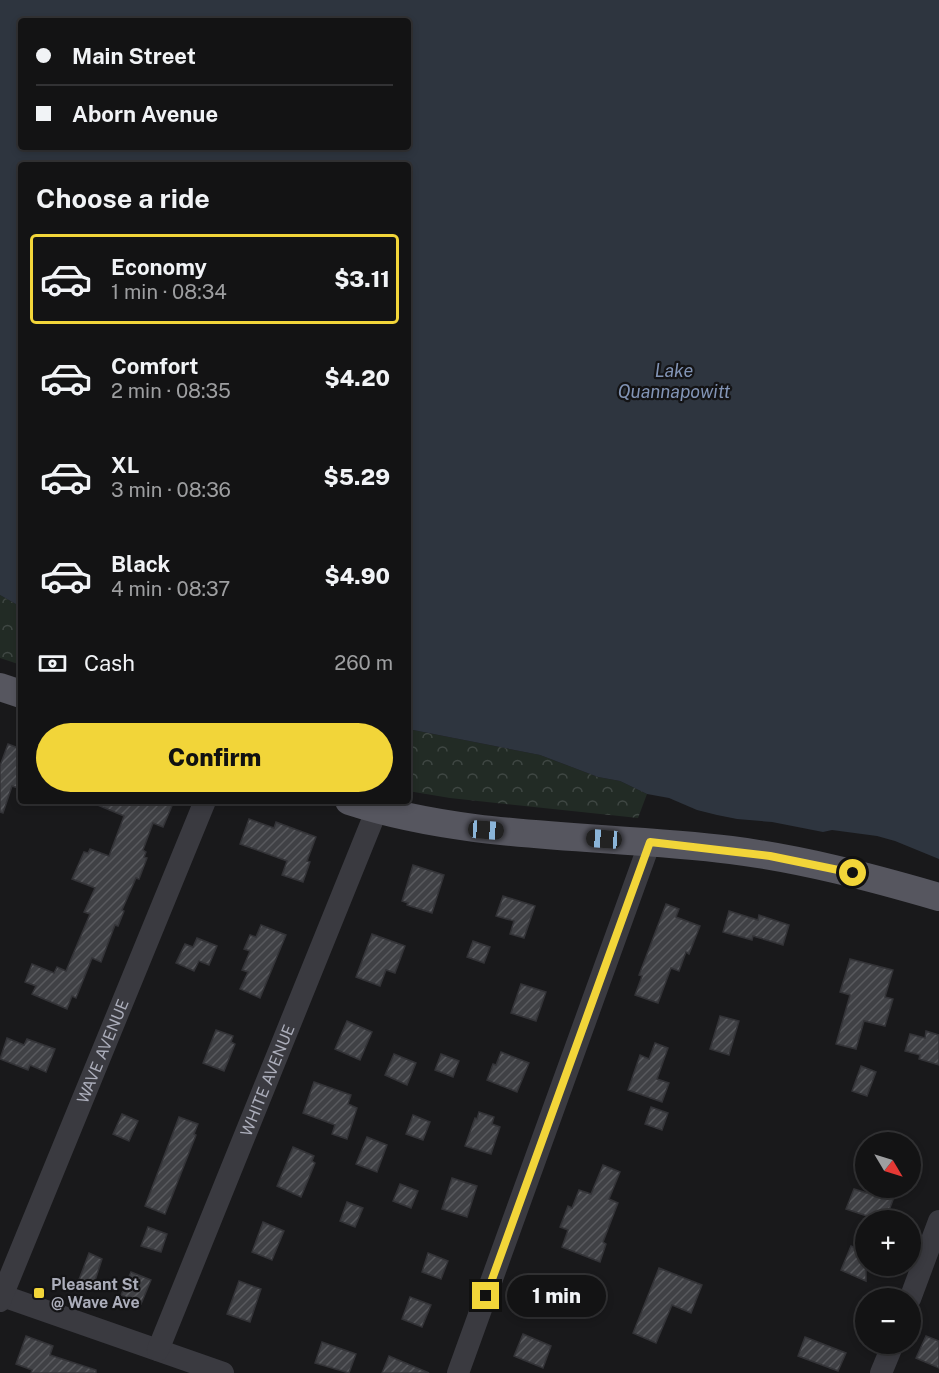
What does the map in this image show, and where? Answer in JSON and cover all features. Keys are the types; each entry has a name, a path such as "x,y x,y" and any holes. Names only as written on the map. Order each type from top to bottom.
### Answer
{"main road":[{"path":"0,687 18,693"},
{"path":"358,804 414,819 470,828 731,850 805,862 882,880 939,897"}],"street":[{"name":"WAVE AVENUE","path":"1,1297 204,804"},
{"name":"WHITE AVENUE","path":"158,1350 377,810"},
{"path":"458,1373 650,842"},
{"path":"914,1288 939,1221"},
{"path":"1,1297 223,1373"},
{"path":"881,1373 889,1354"}],"green space":[{"path":"0,595 18,605 18,664 0,658"},
{"path":"411,730 540,755 598,777 620,781 647,794 638,818 450,798 411,792"}],"water":[{"name":"Lake Quannapowitt","path":"0,0 939,0 939,859 877,836 832,830 823,832 717,815 697,810 669,798 647,794 620,781 598,777 540,755 411,730 411,162 18,162 18,605 0,595"}],"building":[{"path":"8,744 18,748 18,788 12,786 3,813 0,812 0,766"},
{"path":"95,804 173,804 163,827 153,823 143,850 146,852 144,857 147,858 139,879 136,878 122,910 124,911 118,926 115,925 101,962 92,958 76,998 72,996 67,1009 32,994 36,986 25,982 32,964 54,973 57,967 66,971 90,914 84,912 95,888 72,879 84,852 88,853 90,849 109,856 124,816"},
{"path":"249,819 274,828 276,822 316,837 307,861 310,862 303,882 282,875 287,861 240,844"},
{"path":"413,865 444,875 432,913 407,905 408,903 402,901"},
{"path":"503,896 535,906 524,938 510,934 514,921 496,916"},
{"path":"666,904 679,909 676,917 700,926 689,954 686,952 679,971 671,968 658,1003 635,995 642,976 639,975"},
{"path":"729,911 758,920 759,915 789,925 783,945 753,936 752,940 723,932"},
{"path":"261,925 286,935 260,998 240,989 248,972 242,970 250,951 244,949 250,935 256,937"},
{"path":"372,934 405,946 395,973 386,970 380,986 356,977"},
{"path":"197,938 217,946 209,965 199,961 194,971 176,963 185,944 193,947"},
{"path":"473,941 490,947 484,963 467,957"},
{"path":"850,959 893,970 885,997 893,999 885,1026 864,1021 856,1049 836,1044 850,995 840,992"},
{"path":"521,984 546,992 536,1021 511,1013"},
{"path":"720,1016 739,1021 729,1055 710,1049"},
{"path":"347,1021 372,1032 360,1060 335,1049"},
{"path":"216,1030 233,1036 231,1042 235,1044 224,1071 203,1063"},
{"path":"926,1031 939,1035 939,1065 919,1059 920,1055 905,1051 910,1034 925,1038"},
{"path":"7,1038 24,1045 27,1039 55,1049 46,1072 30,1065 28,1070 0,1059"},
{"path":"655,1043 668,1048 657,1079 669,1083 662,1102 628,1090 640,1055 649,1059"},
{"path":"501,1052 529,1063 517,1092 487,1080"},
{"path":"394,1054 416,1063 407,1085 385,1075"},
{"path":"441,1054 459,1061 453,1077 435,1070"},
{"path":"861,1066 876,1072 867,1096 852,1091"},
{"path":"314,1082 351,1095 348,1104 357,1108 347,1139 332,1134 335,1125 303,1113"},
{"path":"651,1107 668,1113 662,1130 645,1124"},
{"path":"479,1112 494,1117 492,1124 500,1127 491,1154 465,1146"},
{"path":"122,1114 138,1121 129,1141 113,1134"},
{"path":"413,1115 430,1122 423,1140 406,1134"},
{"path":"179,1117 198,1124 194,1134 196,1135 165,1214 145,1206"},
{"path":"367,1137 387,1145 377,1172 356,1164"},
{"path":"293,1147 314,1156 312,1161 315,1163 301,1197 277,1186"},
{"path":"603,1165 620,1172 609,1199 618,1203 603,1242 606,1244 600,1262 562,1247 568,1230 560,1227 568,1206 572,1208 579,1190 591,1194"},
{"path":"452,1178 477,1186 467,1217 442,1209"},
{"path":"400,1184 418,1191 411,1208 393,1201"},
{"path":"854,1189 855,1198 894,1198 889,1210 855,1210 855,1212 846,1209"},
{"path":"347,1202 363,1208 355,1227 340,1221"},
{"path":"263,1222 284,1231 272,1260 252,1252"},
{"path":"148,1227 167,1234 161,1252 141,1246"},
{"path":"851,1246 855,1248 855,1276 866,1276 866,1281 841,1270"},
{"path":"89,1253 102,1259 92,1290 77,1285"},
{"path":"428,1253 448,1261 441,1279 422,1272"},
{"path":"659,1268 702,1285 691,1313 672,1305 656,1343 633,1333"},
{"path":"131,1272 151,1280 141,1304 121,1295"},
{"path":"239,1281 261,1289 250,1322 227,1314"},
{"path":"410,1297 431,1305 422,1327 402,1319"},
{"path":"523,1334 551,1346 543,1368 514,1356"},
{"path":"26,1336 53,1346 50,1355 96,1370 96,1373 31,1373 32,1370 16,1364"},
{"path":"926,1336 939,1341 939,1368 916,1358 918,1354 921,1354 921,1347"},
{"path":"805,1337 846,1353 838,1371 798,1356"},
{"path":"322,1342 356,1354 349,1373 315,1363"},
{"path":"389,1356 429,1373 382,1373"}],"place":[{"name":"Pleasant St @ Wave Ave","path":"39,1293"}],"route":[{"path":"486,1296 650,842 731,850 805,862 853,873"}]}
